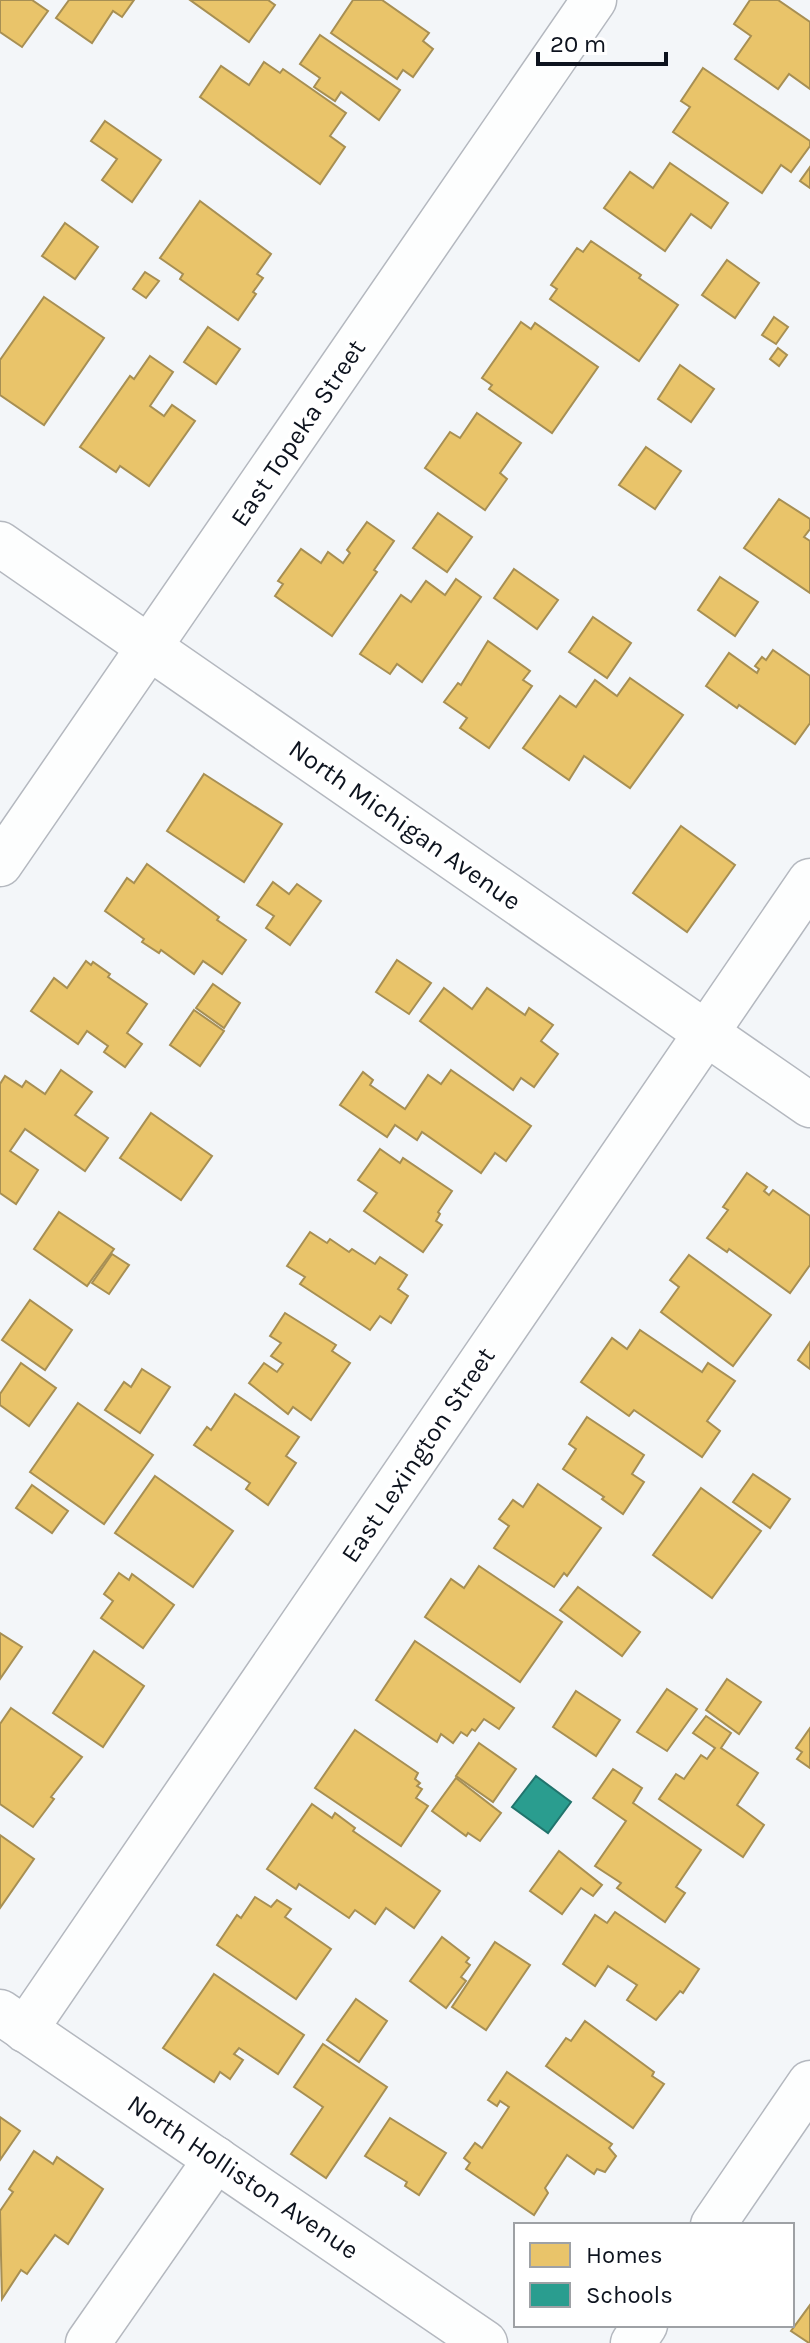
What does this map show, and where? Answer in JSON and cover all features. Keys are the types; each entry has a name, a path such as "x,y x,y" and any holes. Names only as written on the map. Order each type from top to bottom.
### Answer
{"street":[{"name":"East Topeka Street","path":"0,864 594,0"},
{"name":"North Michigan Avenue","path":"0,544 810,1105"},
{"name":"East Lexington Street","path":"13,2021 706,1034 810,881"},
{"name":"North Holliston Avenue","path":"13,2021 485,2343"},
{"path":"714,2223 810,2083"},
{"path":"88,2343 216,2159"}],"building: Homes":[{"path":"0,0 32,0 48,11 22,47 0,32"},
{"path":"69,0 134,0 122,17 113,11 92,43 56,18"},
{"path":"190,0 268,0 275,5 249,42"},
{"path":"353,0 382,0 429,33 423,41 433,49 413,77 403,70 397,79 331,33"},
{"path":"750,0 778,0 810,22 810,89 789,74 778,89 735,59 751,36 734,24"},
{"path":"320,35 400,90 379,120 341,92 335,101 314,87 320,78 300,64"},
{"path":"264,62 280,73 283,69 346,113 330,136 345,147 320,184 200,97 221,66 249,85"},
{"path":"703,68 810,141 810,146 791,172 781,165 762,193 673,132 690,107 681,101"},
{"path":"105,121 161,160 132,202 102,180 117,159 91,141"},
{"path":"670,163 728,203 711,228 691,214 665,251 604,208 630,172 653,188"},
{"path":"810,167 810,188 800,181"},
{"path":"200,201 271,254 257,274 263,278 253,292 256,294 238,320 180,279 183,274 160,258"},
{"path":"65,223 98,247 75,279 42,256"},
{"path":"591,241 678,305 639,361 550,299 557,289 551,285 577,248 583,252"},
{"path":"727,260 759,283 735,318 702,295"},
{"path":"145,272 159,281 146,298 133,289"},
{"path":"44,297 104,338 44,425 0,395 0,360"},
{"path":"774,317 788,327 776,344 762,335"},
{"path":"521,322 531,329 535,323 598,367 552,433 489,389 492,385 482,378"},
{"path":"208,327 240,349 216,384 184,362"},
{"path":"778,348 787,355 779,366 770,359"},
{"path":"150,356 173,372 150,406 164,416 172,405 195,421 149,486 120,466 116,472 80,447 130,376 134,379"},
{"path":"680,365 714,389 691,422 658,399"},
{"path":"477,413 521,443 500,473 507,479 485,510 425,468 450,432 460,438"},
{"path":"646,447 681,471 655,509 619,485"},
{"path":"779,499 810,519 810,529 804,537 810,541 810,593 744,548"},
{"path":"438,513 472,537 447,572 413,548"},
{"path":"367,522 394,541 374,570 377,572 332,636 275,596 283,584 278,581 301,549 321,563 328,552 343,563 350,553 347,550"},
{"path":"514,569 558,600 537,629 494,598"},
{"path":"720,577 758,602 735,636 698,610"},
{"path":"456,579 481,597 422,682 397,664 390,674 360,654 401,595 411,602 426,581 445,595"},
{"path":"593,617 631,643 607,678 569,652"},
{"path":"488,641 530,671 523,680 532,686 489,748 460,728 467,718 444,702 458,683 461,685"},
{"path":"773,650 810,676 810,723 795,744 706,686 729,653 757,673 759,669 755,666 762,657 766,660"},
{"path":"630,678 683,715 630,788 584,756 569,780 523,748 560,696 576,707 595,680 617,696"},
{"path":"204,774 282,824 244,882 167,831"},
{"path":"681,826 735,865 687,932 633,893"},
{"path":"147,864 246,940 222,974 203,961 194,974 161,950 159,953 142,942 144,939 105,911 127,878 134,883"},
{"path":"273,882 289,894 297,884 321,901 290,945 266,928 274,916 257,905"},
{"path":"397,960 431,983 409,1014 376,992"},
{"path":"86,961 91,965 93,962 110,974 108,977 147,1004 127,1033 142,1044 125,1067 104,1052 108,1046 87,1031 78,1044 31,1011 54,978 67,988"},
{"path":"213,984 240,1003 224,1028 196,1008"},
{"path":"444,988 472,1009 487,988 525,1015 529,1008 553,1025 541,1041 558,1054 534,1087 521,1078 513,1090 420,1021"},
{"path":"194,1010 224,1031 200,1066 170,1045"},
{"path":"61,1070 92,1092 75,1115 108,1138 85,1171 25,1129 10,1151 38,1170 16,1204 0,1193 0,1084 5,1076 22,1087 26,1081 45,1094"},
{"path":"451,1070 531,1126 506,1161 495,1153 481,1173 422,1132 417,1140 395,1125 387,1137 340,1105 363,1072 373,1080 370,1085 405,1109 428,1075 441,1084"},
{"path":"151,1113 212,1156 181,1200 120,1158"},
{"path":"380,1149 400,1163 403,1158 452,1191 438,1212 436,1221 442,1225 423,1252 364,1211 377,1193 358,1180"},
{"path":"747,1173 767,1187 764,1191 769,1195 773,1190 810,1216 810,1265 790,1293 729,1249 727,1252 707,1238 728,1210 723,1207"},
{"path":"59,1212 114,1249 87,1286 34,1249"},
{"path":"310,1232 327,1243 330,1239 349,1252 352,1249 375,1264 380,1257 407,1275 398,1289 408,1296 391,1323 380,1316 370,1330 300,1284 305,1277 287,1266"},
{"path":"112,1254 129,1265 109,1294 92,1283"},
{"path":"689,1255 771,1315 733,1366 661,1312 679,1287 670,1280"},
{"path":"30,1300 72,1330 45,1370 2,1340"},
{"path":"285,1313 336,1345 332,1351 350,1363 311,1420 293,1407 288,1414 249,1383 264,1363 277,1372 283,1364 271,1356 281,1343 270,1336"},
{"path":"640,1330 702,1372 708,1363 735,1381 707,1421 720,1431 702,1457 634,1410 629,1416 581,1382 612,1338 627,1349"},
{"path":"810,1342 810,1369 798,1360"},
{"path":"21,1363 56,1388 29,1426 0,1405 0,1394"},
{"path":"142,1369 170,1387 140,1433 105,1410 124,1382 131,1387"},
{"path":"235,1394 299,1437 286,1456 296,1463 268,1505 246,1489 250,1483 194,1445 207,1427 211,1430"},
{"path":"78,1403 153,1455 104,1524 30,1472"},
{"path":"587,1417 644,1455 632,1474 644,1482 623,1514 563,1469 576,1449 569,1444"},
{"path":"753,1474 790,1499 770,1528 733,1502"},
{"path":"155,1476 233,1531 193,1587 115,1533"},
{"path":"538,1484 601,1528 567,1576 564,1573 554,1587 494,1548 509,1526 499,1519 513,1500 523,1507"},
{"path":"32,1485 68,1511 52,1533 16,1508"},
{"path":"701,1488 761,1531 712,1598 653,1555"},
{"path":"479,1566 562,1622 520,1682 425,1617 451,1579 464,1588"},
{"path":"119,1573 129,1580 132,1574 174,1605 143,1648 101,1618 113,1601 104,1594"},
{"path":"578,1587 640,1632 622,1656 560,1610"},
{"path":"0,1633 22,1647 0,1679"},
{"path":"415,1641 514,1708 499,1729 484,1719 475,1731 472,1729 467,1736 461,1732 453,1743 441,1734 437,1742 376,1700"},
{"path":"94,1651 144,1686 103,1747 53,1713"},
{"path":"727,1679 761,1702 739,1734 706,1710"},
{"path":"667,1689 697,1709 667,1751 637,1732"},
{"path":"576,1691 620,1720 596,1756 553,1727"},
{"path":"11,1708 82,1757 51,1797 54,1799 33,1827 0,1804 0,1724"},
{"path":"706,1716 731,1733 721,1748 758,1773 737,1805 764,1825 743,1857 659,1799 676,1774 684,1779 701,1755 707,1759 715,1748 693,1733"},
{"path":"810,1728 810,1768 797,1759 802,1752 796,1748"},
{"path":"355,1730 418,1773 415,1779 422,1789 416,1798 428,1806 401,1846 315,1788"},
{"path":"479,1743 516,1769 493,1802 456,1776"},
{"path":"613,1769 642,1788 633,1803 701,1850 676,1887 685,1893 665,1922 617,1888 621,1883 595,1866 626,1821 593,1798"},
{"path":"456,1778 501,1813 480,1841 468,1833 466,1836 432,1811"},
{"path":"312,1804 332,1818 335,1813 355,1828 353,1831 440,1891 414,1928 386,1908 375,1924 355,1910 349,1918 299,1884 296,1889 267,1869"},
{"path":"0,1835 34,1859 0,1908"},
{"path":"559,1851 602,1885 593,1896 581,1888 562,1914 530,1891"},
{"path":"255,1897 271,1907 277,1900 291,1909 285,1917 331,1949 296,1999 217,1945 237,1915 241,1918"},
{"path":"615,1912 699,1969 683,1993 680,1991 656,2020 627,2000 637,1985 608,1966 595,1986 563,1964 595,1915 607,1923"},
{"path":"442,1937 469,1958 466,1962 470,1965 461,1977 466,1981 446,2008 410,1981"},
{"path":"495,1942 530,1965 486,2030 452,2007"},
{"path":"214,1974 304,2035 278,2074 239,2048 234,2054 243,2060 230,2079 220,2072 214,2082 163,2048"},
{"path":"356,1999 387,2021 359,2062 327,2040"},
{"path":"585,2021 654,2072 652,2076 664,2084 633,2128 546,2066 566,2038 571,2041"},
{"path":"323,2044 387,2087 326,2178 291,2154 323,2107 294,2087"},
{"path":"507,2072 612,2144 609,2148 616,2156 605,2172 597,2169 594,2174 567,2155 545,2188 548,2193 534,2215 466,2169 470,2163 464,2158 475,2143 482,2148 509,2107 500,2101 497,2106 488,2100"},
{"path":"0,2117 20,2131 0,2160"},
{"path":"390,2118 446,2153 419,2195 405,2186 407,2182 365,2156"},
{"path":"34,2151 53,2164 57,2157 103,2189 68,2244 55,2235 27,2274 21,2270 2,2299 0,2211 13,2192 9,2189"},
{"path":"810,2305 810,2343 791,2331"}],"building: Schools":[{"path":"536,1776 571,1802 548,1833 512,1807"}]}
